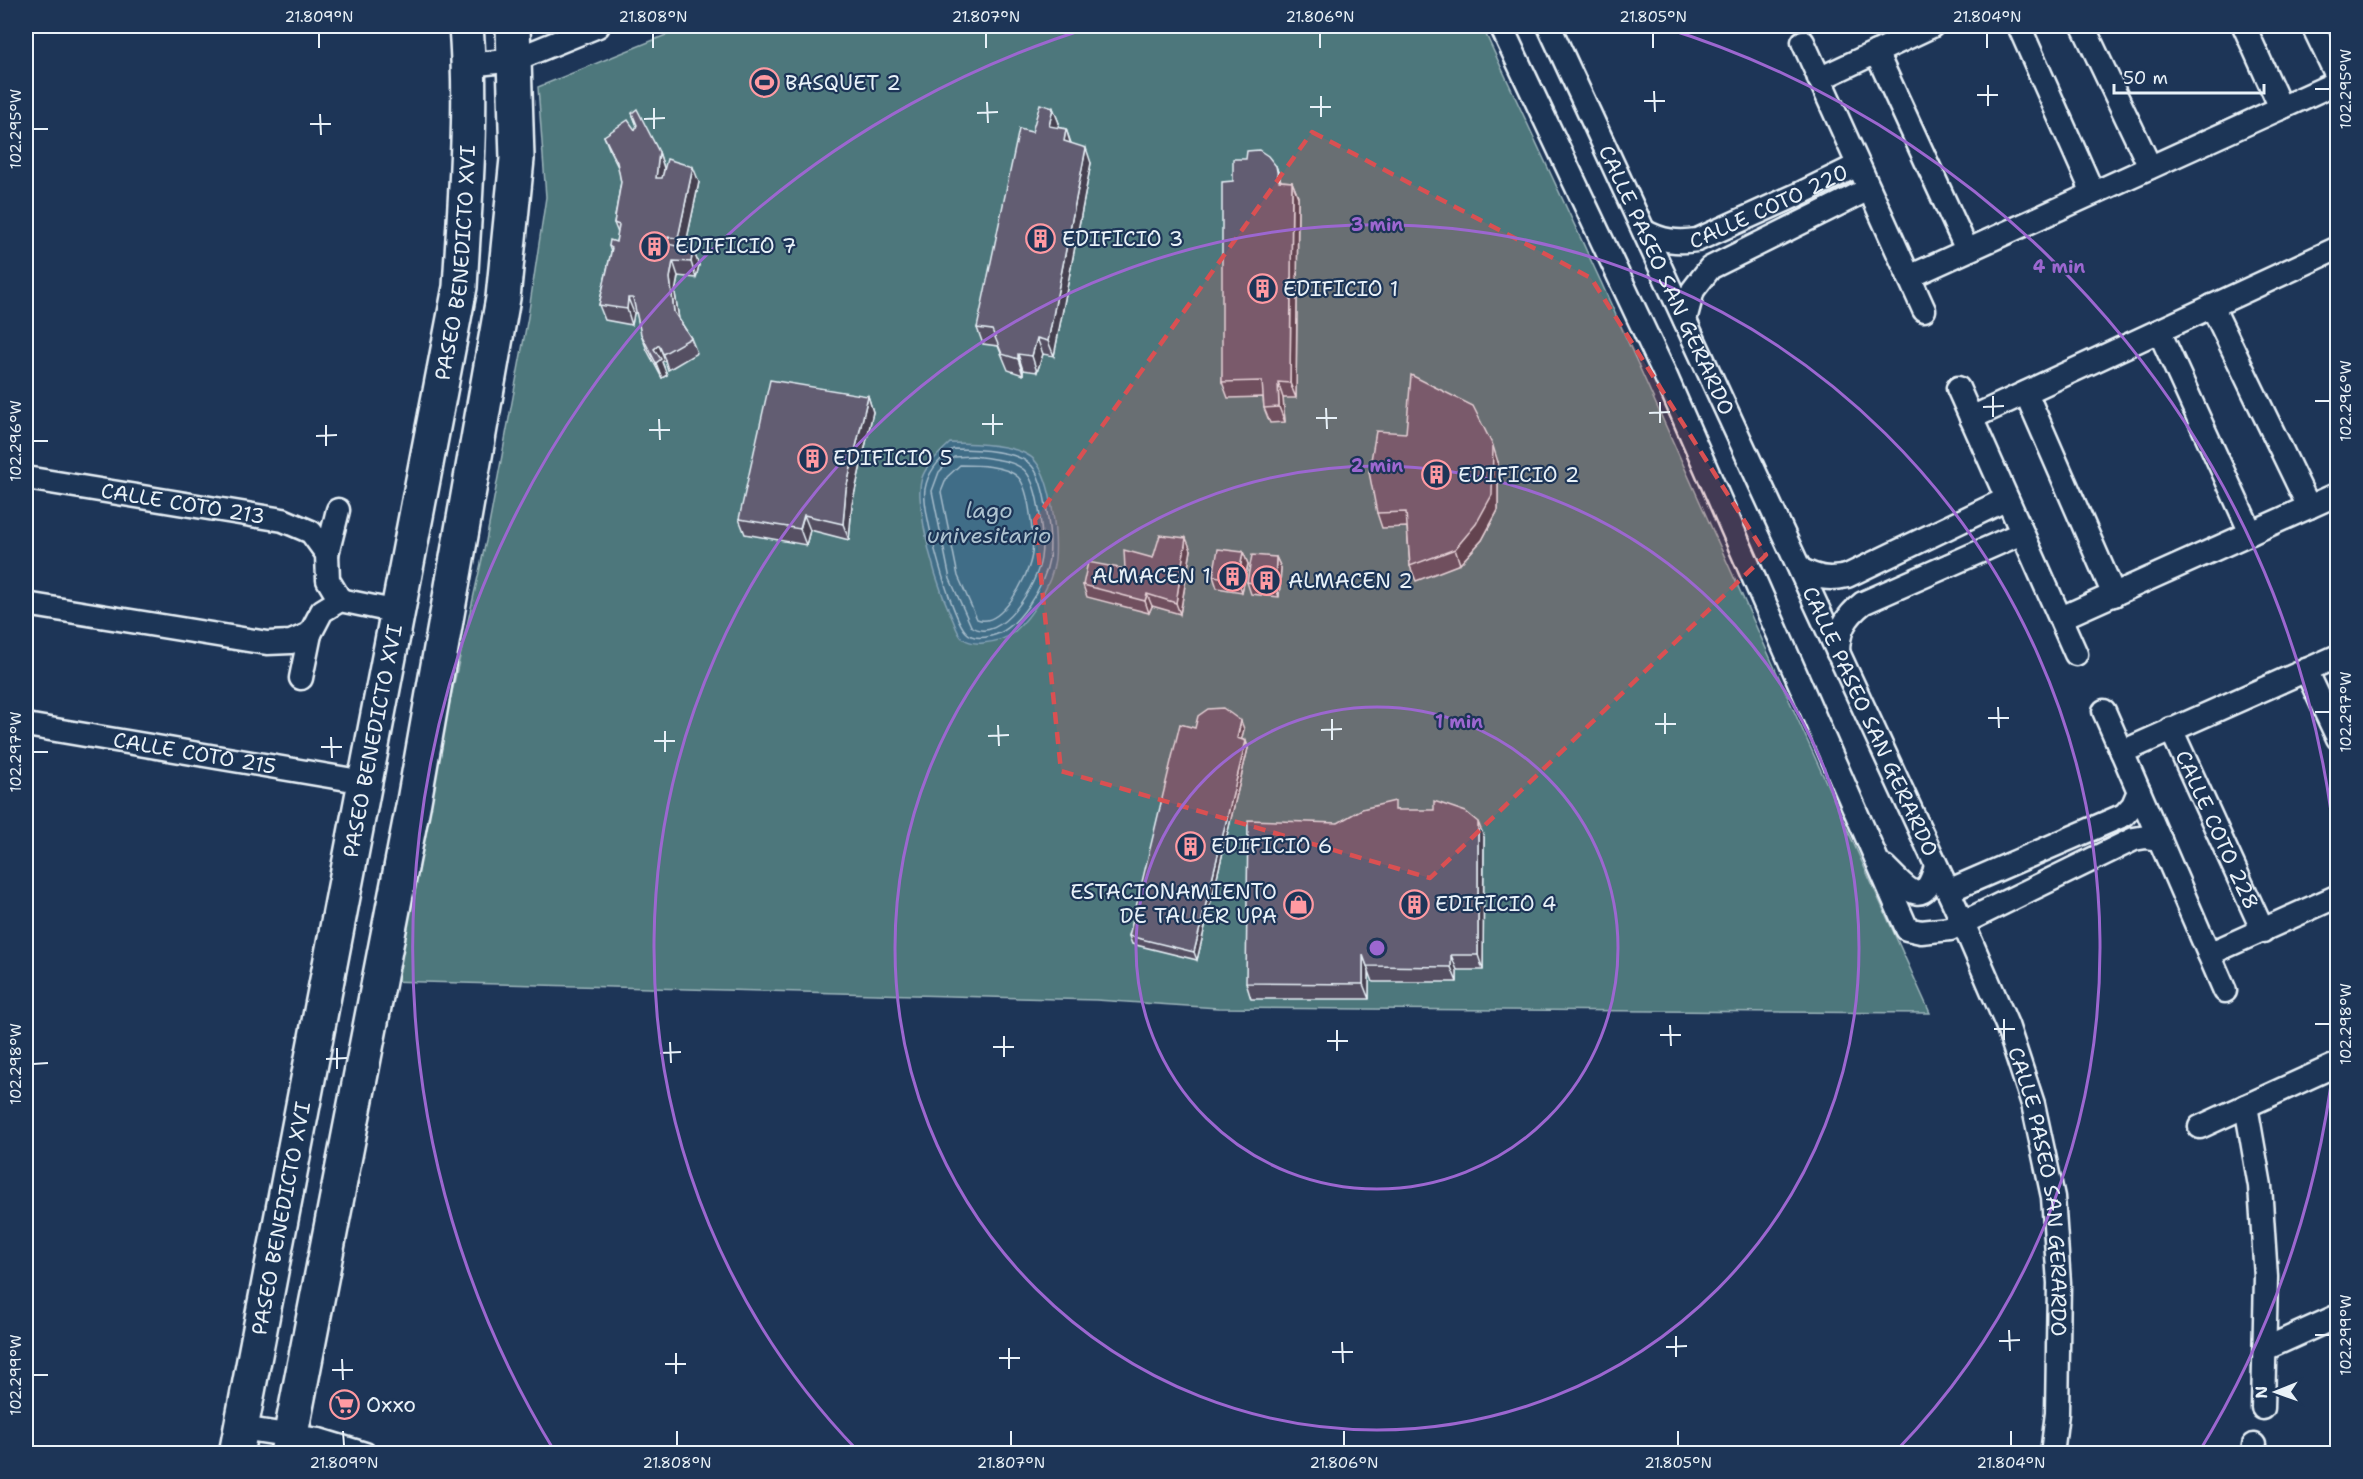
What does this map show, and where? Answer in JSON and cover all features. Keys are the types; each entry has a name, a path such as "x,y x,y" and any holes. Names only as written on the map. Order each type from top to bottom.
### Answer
{"street":[{"name":"PASEO BENEDICTO XVI","path":"238,1441 460,287 469,135 469,65 466,26"},
{"path":"288,1444 414,801 503,298 517,159 513,26"},
{"path":"469,65 514,60 598,26"},
{"name":"CALLE PASEO SAN GERARDO","path":"1501,26 1663,370 1907,929 1936,932 1963,923"},
{"name":"CALLE PASEO SAN GERARDO","path":"1549,26 1963,923 2011,1036 2033,1104 2053,1197 2059,1283 2057,1413 2052,1454"},
{"path":"1819,80 1932,26"},
{"path":"2019,26 2093,193"},
{"path":"2083,26 2150,167"},
{"path":"2244,26 2282,108"},
{"path":"1909,277 2282,108 2337,80 2313,26"},
{"name":"CALLE COTO 220","path":"1803,42 1924,310"},
{"path":"1876,52 1967,250"},
{"name":"CALLE COTO 220","path":"1644,231 1667,241 1697,240 1858,165"},
{"name":"CALLE COTO 220","path":"1685,320 1693,290 1710,268 1869,189"},
{"path":"1971,418 2337,248"},
{"path":"2212,306 2309,507"},
{"path":"2159,331 2251,534"},
{"path":"1958,388 2076,654"},
{"path":"2026,393 2114,595"},
{"name":"CALLE COTO 213","path":"26,478 283,520 311,532 327,554"},
{"path":"2061,618 2337,494"},
{"path":"1800,569 1814,577 1826,579 1847,576 2007,499"},
{"path":"338,510 327,554 328,580 340,600"},
{"path":"1838,653 1838,637 1842,627 1848,616 1863,603 2022,533"},
{"path":"301,678 310,634 322,611 340,600 398,612"},
{"path":"26,604 267,643 291,642 310,634"},
{"name":"CALLE COTO 228","path":"2122,752 2337,656"},
{"path":"2306,670 2337,738"},
{"path":"2104,711 2225,991"},
{"name":"CALLE COTO 215","path":"26,725 365,782"},
{"name":"CALLE COTO 228","path":"2171,729 2262,931"},
{"path":"1948,891 2124,815 2133,805 2139,791"},
{"path":"1963,923 2134,839 2146,837 2160,839"},
{"path":"1877,860 1913,892 1928,889 1936,866"},
{"name":"CALLE COTO 228","path":"2209,954 2337,896"},
{"path":"2200,1127 2337,1064"},
{"path":"2246,1106 2260,1186 2266,1277 2263,1408"},
{"path":"2265,1349 2337,1316"},
{"path":"238,1441 288,1444 319,1440 365,1454"}],"highlighted area":[{"path":"1312,132 1591,278 1766,555 1430,878 1061,771 1035,520"}],"green space":[{"path":"688,26 1482,26 1601,282 1930,1013 1218,1008 1096,1000 387,981 486,541 528,317 546,197 538,87"}],"water":[{"name":"lago univesitario","path":"950,443 970,443 1020,451 1036,462 1050,495 1054,523 1055,559 1050,579 1034,609 1020,626 1010,635 995,641 975,643 960,636 943,595 929,551 920,499 921,480 930,464"}],"building":[{"name":"EDIFICIO 3","path":"1040,104 1053,108 1049,126 1066,129 1064,141 1086,148 1048,341 1037,338 1032,356 1018,354 1018,359 1002,354 992,330 977,328 1019,129 1032,132"},
{"name":"EDIFICIO 7","path":"637,109 659,152 656,178 662,178 667,159 693,167 678,238 668,237 668,244 693,250 691,262 673,261 670,278 674,312 691,338 663,354 659,345 654,349 661,359 656,363 641,334 633,298 628,298 627,309 599,305 612,248 609,246 610,240 616,242 619,225 614,223 621,182 617,162 604,136 628,120 635,130 637,125 632,113"},
{"name":"EDIFICIO 1","path":"1259,150 1276,166 1279,181 1292,182 1290,383 1278,382 1279,407 1264,408 1262,381 1222,382 1222,182 1233,181 1233,159 1246,159 1247,151"},
{"name":"EDIFICIO 2","path":"1411,375 1473,406 1493,446 1492,495 1476,524 1455,549 1410,566 1406,512 1377,513 1369,472 1376,431 1406,433"},
{"name":"EDIFICIO 5","path":"770,380 868,396 846,489 843,524 804,515 800,529 739,519"},
{"path":"1160,535 1186,538 1176,603 1147,594 1145,601 1083,585 1088,562 1125,569 1124,550 1153,558"},
{"path":"1218,549 1243,552 1238,580 1213,576"},
{"path":"1252,555 1276,557 1275,586 1247,582"},
{"name":"EDIFICIO 6","path":"1223,708 1241,721 1237,738 1246,741 1194,952 1129,936 1180,724 1195,728 1198,716 1208,709"},
{"path":"1395,801 1395,810 1434,810 1434,801 1466,812 1478,822 1478,955 1451,955 1451,967 1367,966 1363,955 1363,984 1246,983 1248,820 1338,823 1362,809"}],"place":[{"name":"BASQUET 2","path":"764,83"},
{"name":"EDIFICIO 3","path":"1041,239"},
{"name":"EDIFICIO 7","path":"654,246"},
{"name":"EDIFICIO 1","path":"1262,289"},
{"name":"EDIFICIO 5","path":"812,458"},
{"name":"EDIFICIO 2","path":"1437,475"},
{"name":"ALMACEN 1","path":"1232,576"},
{"name":"ALMACEN 2","path":"1267,581"},
{"name":"EDIFICIO 6","path":"1190,846"},
{"name":"ESTACIONAMIENTO DE TALLER UPA","path":"1298,904"},
{"name":"EDIFICIO 4","path":"1414,904"},
{"name":"Oxxo","path":"345,1405"}]}
